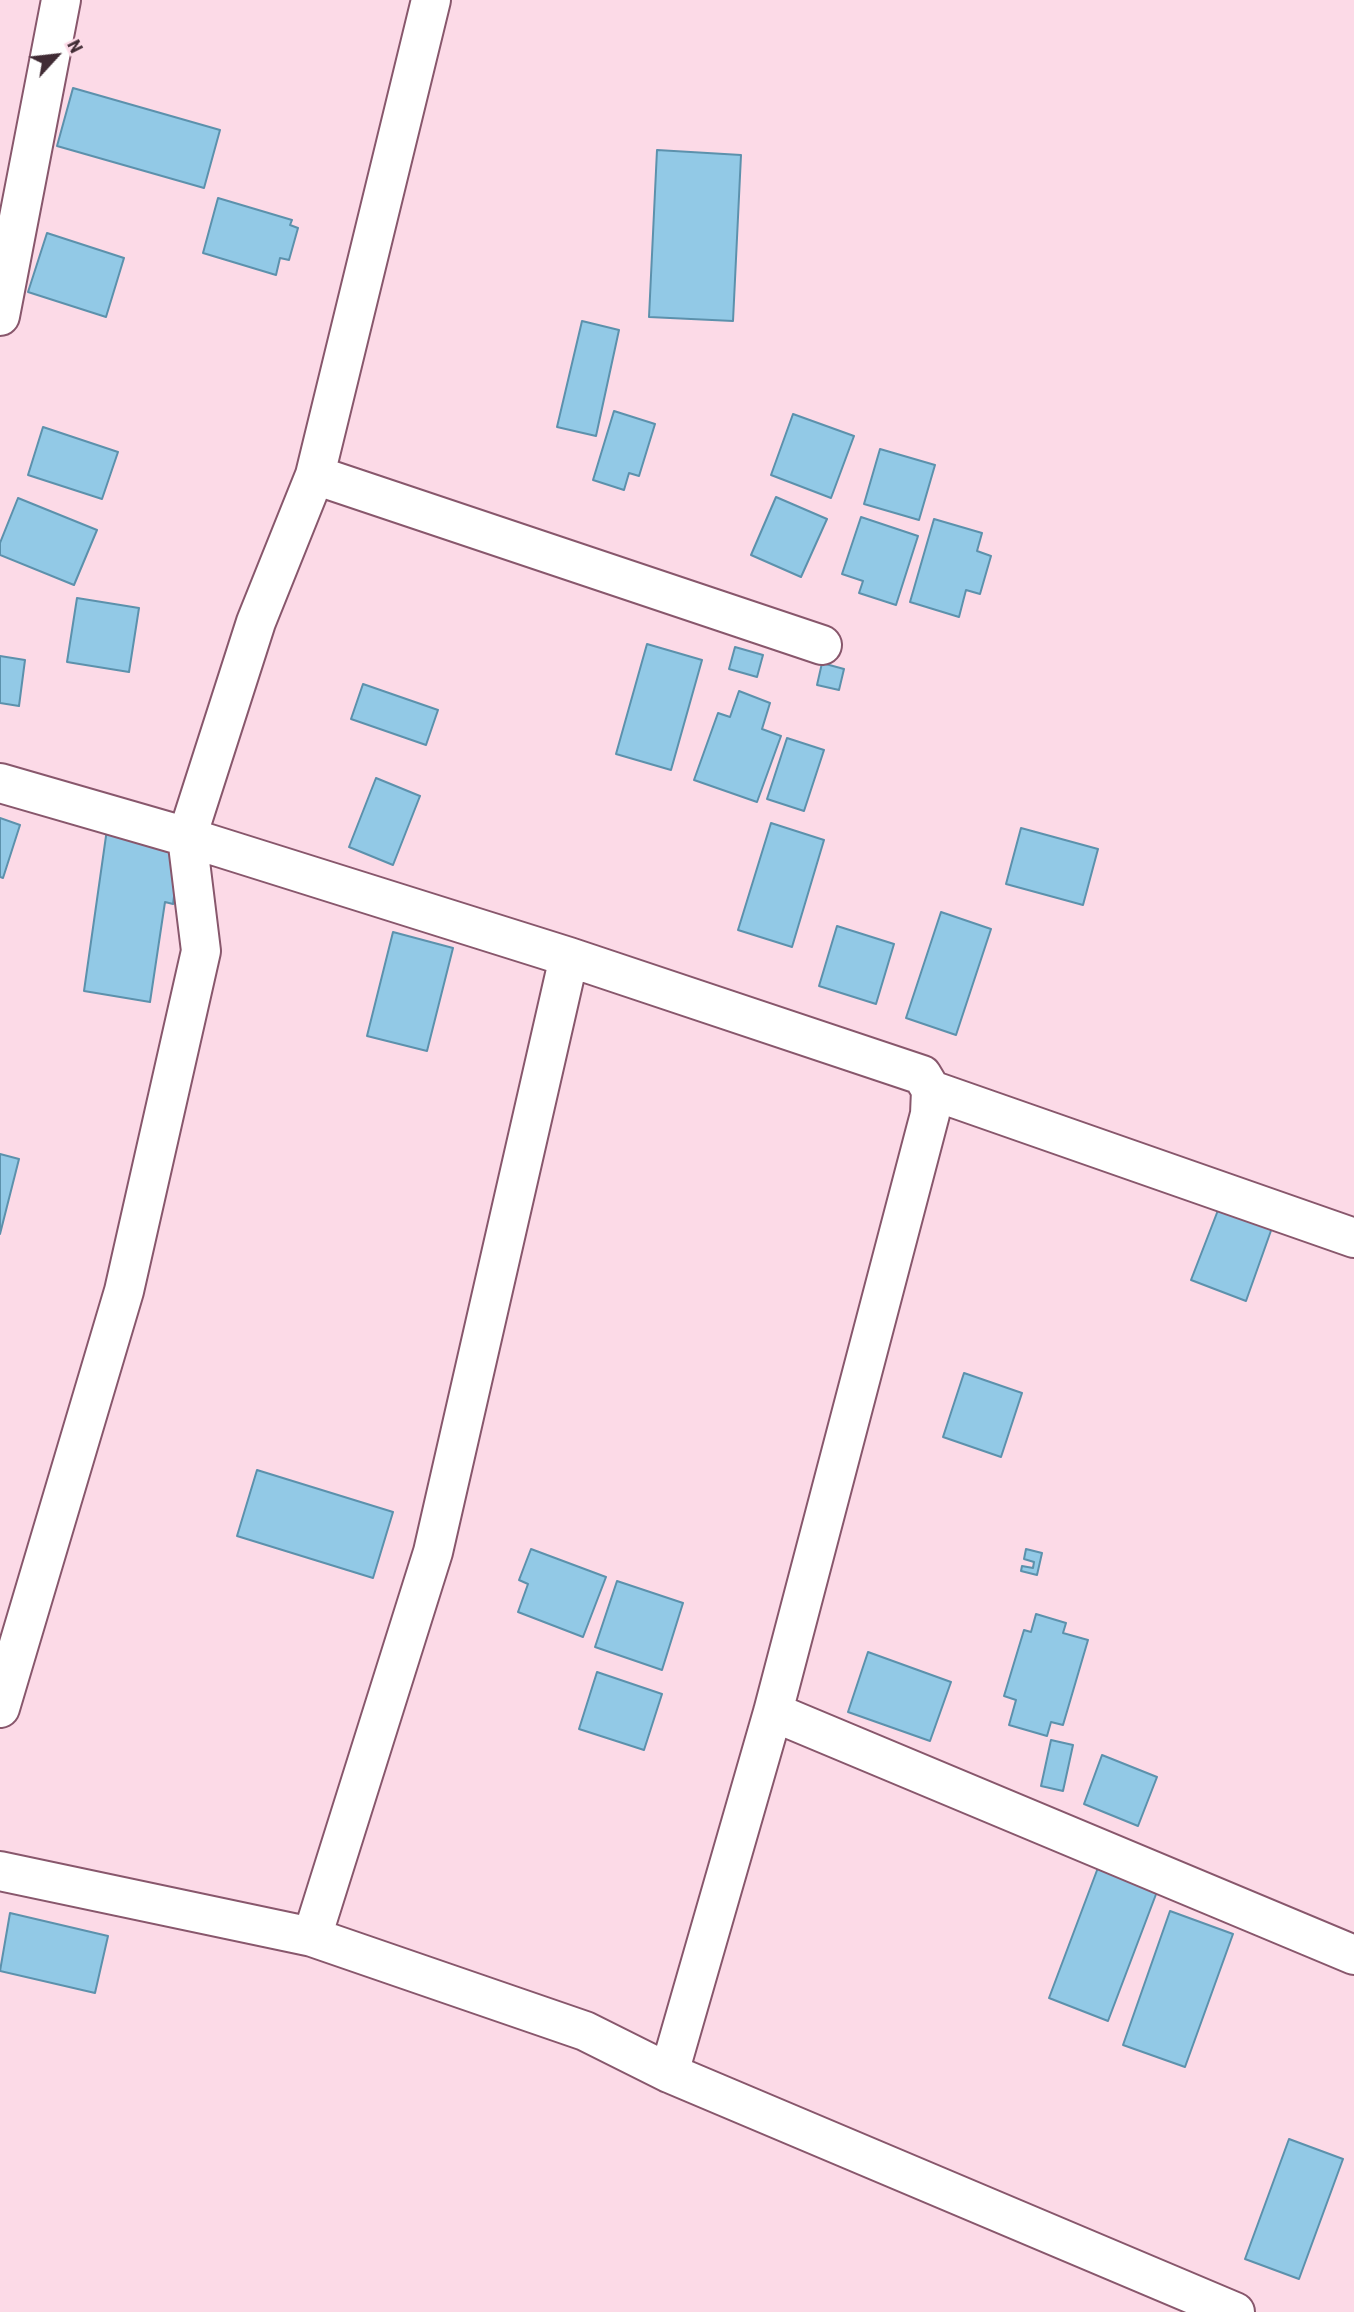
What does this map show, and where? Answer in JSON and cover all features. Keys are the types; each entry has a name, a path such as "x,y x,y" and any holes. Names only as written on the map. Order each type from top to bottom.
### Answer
{"street":[{"path":"0,316 61,0"},
{"path":"0,1708 124,1291 201,951 187,837 256,622 315,475 431,0"},
{"path":"315,475 822,645"},
{"path":"0,783 187,837 569,957 922,1075 930,1090 930,1114 773,1712 669,2073"},
{"path":"312,1937 433,1552 569,957"},
{"path":"930,1090 1354,1238"},
{"path":"773,1712 1354,1955"},
{"path":"0,1871 312,1937 585,2031 669,2073 1235,2312"}],"building":[{"path":"73,88 220,130 204,188 57,146"},
{"path":"657,150 741,155 733,321 649,317"},
{"path":"218,198 292,220 290,225 298,228 289,260 280,258 276,275 203,253"},
{"path":"47,233 124,258 106,317 28,292"},
{"path":"582,321 619,330 596,436 557,427"},
{"path":"614,411 655,424 639,476 629,473 624,490 593,480"},
{"path":"793,414 854,436 831,498 771,475"},
{"path":"43,427 118,452 102,499 28,475"},
{"path":"880,449 935,465 919,520 864,504"},
{"path":"776,497 827,519 801,577 751,555"},
{"path":"18,498 97,530 74,585 0,555 0,543"},
{"path":"861,517 918,536 896,605 859,593 863,581 842,574"},
{"path":"934,519 982,533 977,551 991,556 980,594 966,590 959,617 910,602"},
{"path":"77,598 139,608 129,672 67,662"},
{"path":"647,644 702,660 671,770 616,754"},
{"path":"735,647 763,655 757,677 729,669"},
{"path":"0,656 25,660 19,706 0,703"},
{"path":"822,663 844,669 839,690 817,685"},
{"path":"363,684 438,710 426,745 351,719"},
{"path":"739,691 770,703 762,729 781,736 757,802 694,780 718,713 730,717"},
{"path":"787,738 824,750 804,811 767,799"},
{"path":"376,778 420,796 393,865 349,847"},
{"path":"0,818 20,825 3,878 0,877"},
{"path":"771,823 824,840 792,947 738,930"},
{"path":"1021,828 1098,849 1083,905 1006,884"},
{"path":"107,829 182,840 173,904 165,902 150,1002 84,991"},
{"path":"941,912 991,929 956,1035 906,1018"},
{"path":"837,926 894,944 876,1004 819,986"},
{"path":"393,932 453,948 427,1051 367,1036"},
{"path":"0,1154 19,1159 0,1234"},
{"path":"1220,1205 1273,1225 1246,1301 1191,1280"},
{"path":"964,1373 1022,1393 1001,1457 943,1437"},
{"path":"257,1470 393,1512 373,1578 237,1536"},
{"path":"531,1549 606,1577 583,1637 518,1612 528,1584 519,1580"},
{"path":"1026,1549 1042,1553 1037,1575 1021,1571 1022,1566 1033,1568 1034,1562 1024,1559"},
{"path":"617,1581 683,1603 662,1670 595,1647"},
{"path":"1036,1614 1066,1623 1063,1633 1088,1640 1063,1725 1051,1722 1047,1736 1009,1725 1016,1700 1004,1696 1024,1630 1031,1632"},
{"path":"868,1652 951,1682 930,1741 848,1712"},
{"path":"597,1672 662,1694 644,1750 579,1729"},
{"path":"1051,1740 1073,1745 1063,1791 1041,1786"},
{"path":"1102,1755 1157,1777 1138,1826 1084,1804"},
{"path":"1099,1865 1158,1889 1108,2021 1049,1998"},
{"path":"1170,1911 1233,1934 1185,2067 1123,2045"},
{"path":"10,1913 108,1936 95,1993 0,1971"},
{"path":"1289,2139 1343,2159 1299,2279 1245,2259"}]}
